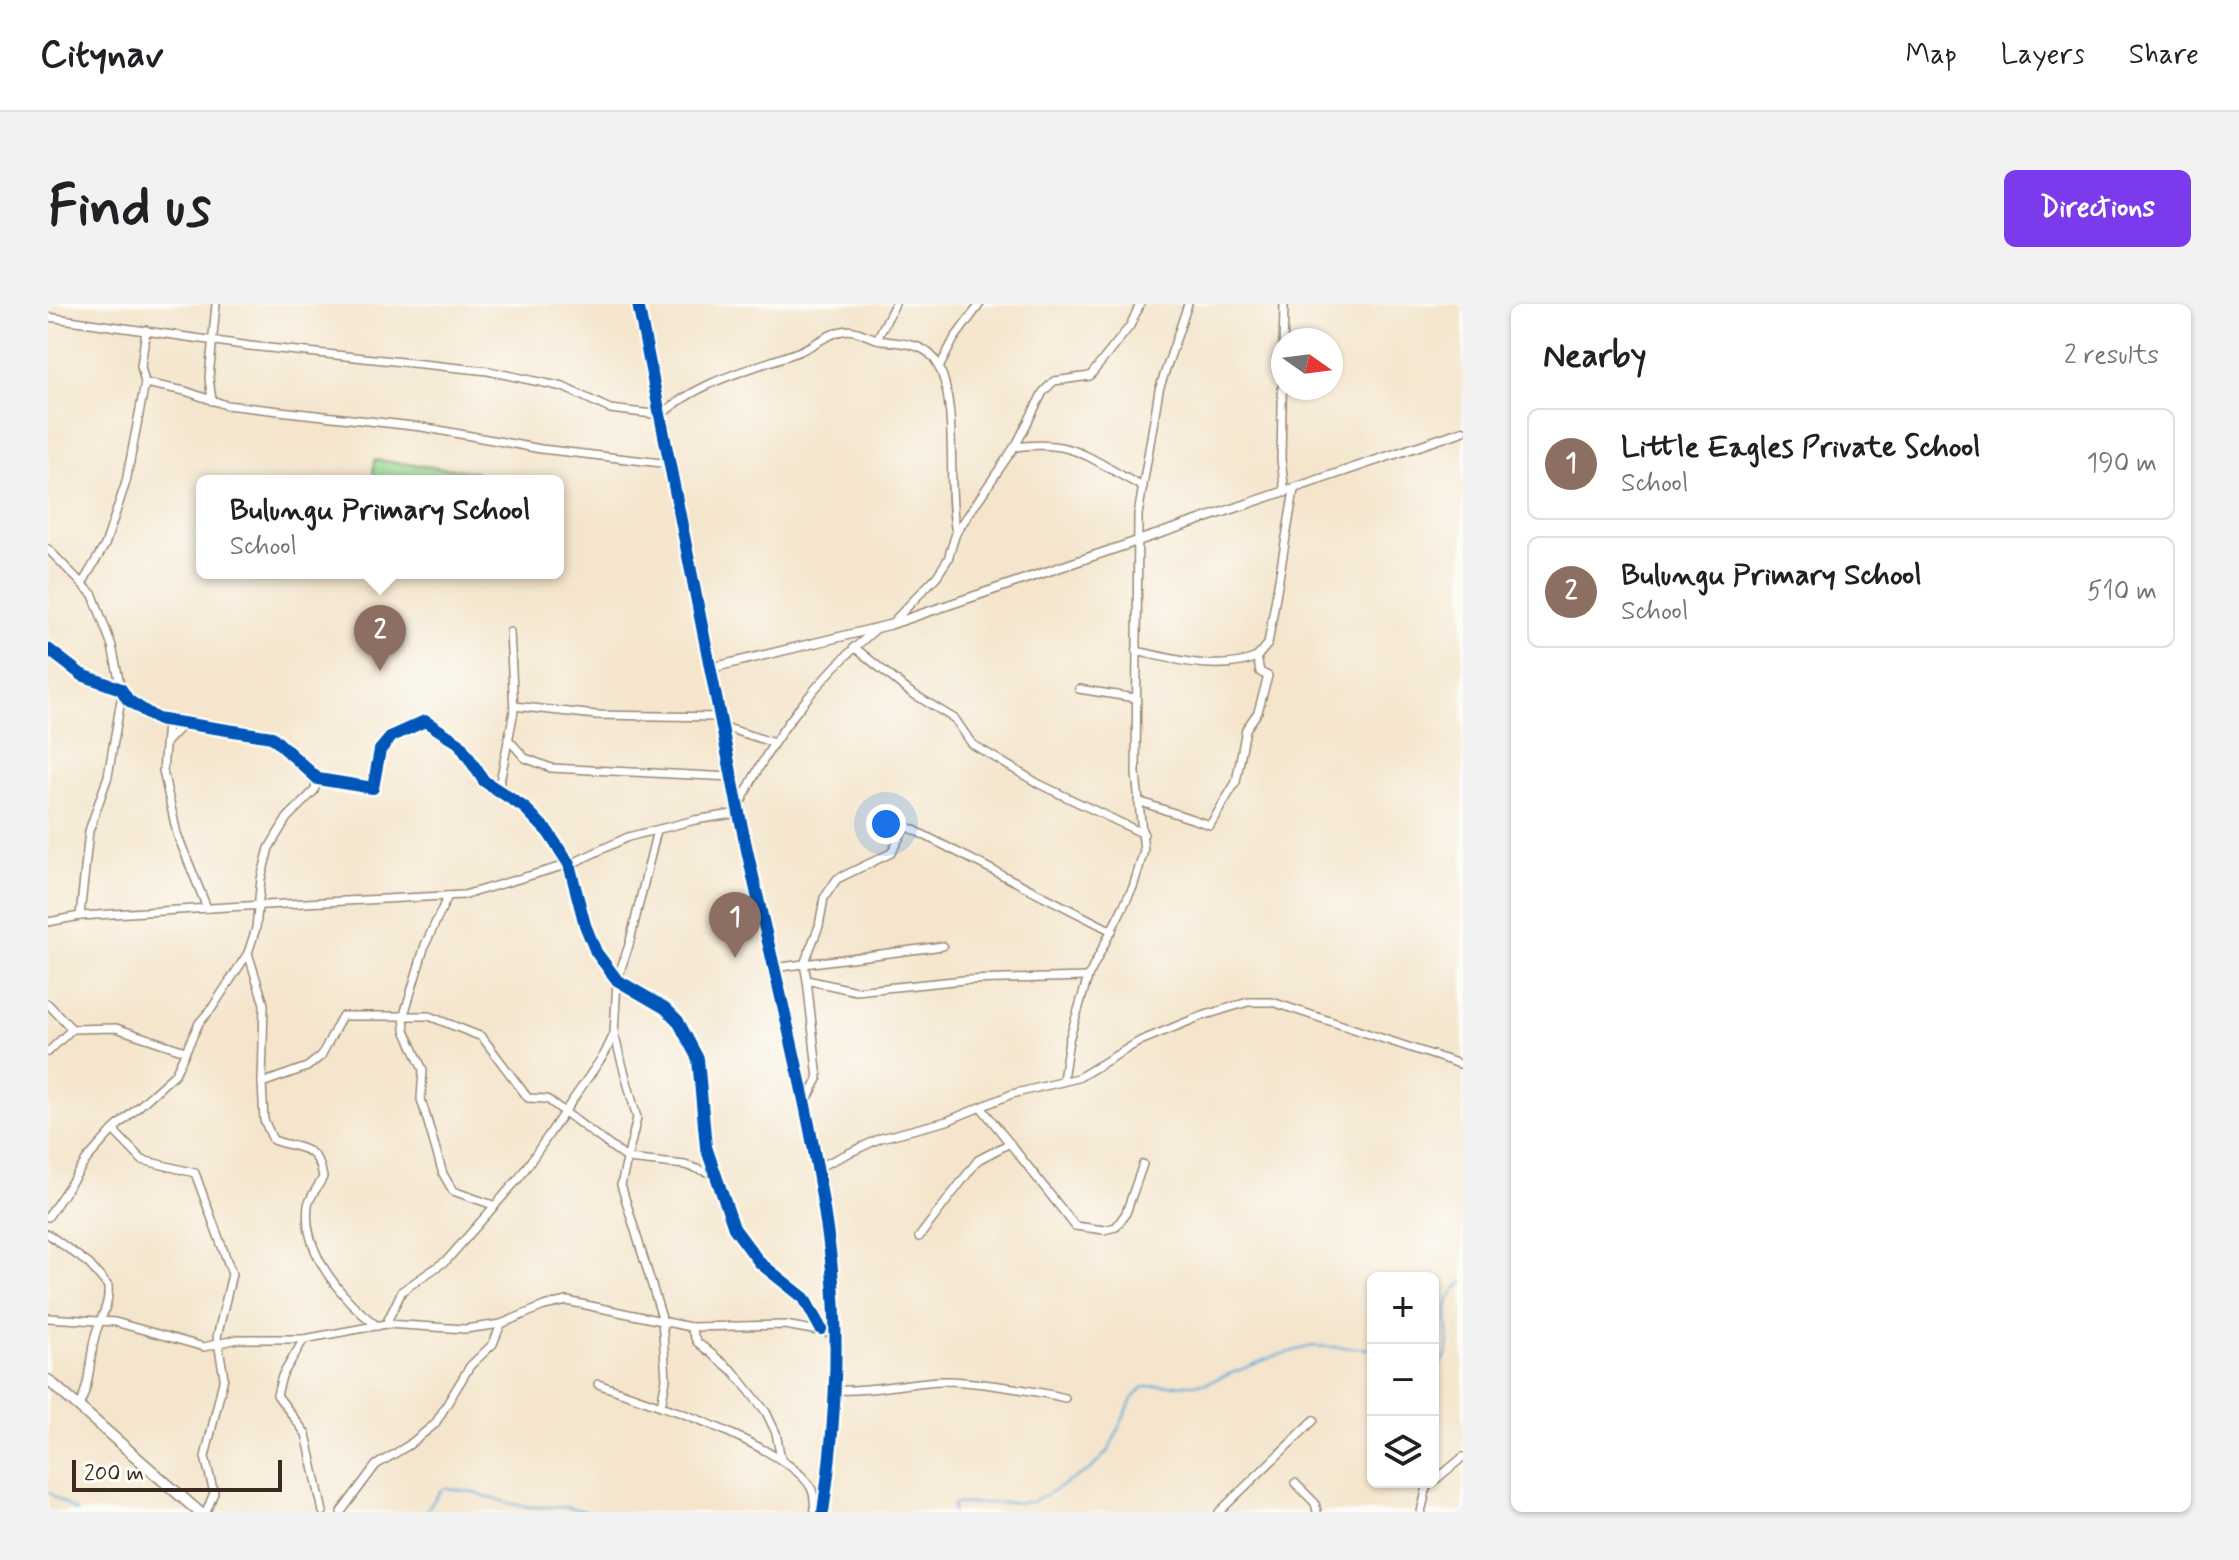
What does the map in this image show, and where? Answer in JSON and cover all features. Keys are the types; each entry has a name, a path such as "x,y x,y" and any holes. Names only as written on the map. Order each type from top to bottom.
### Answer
{"main road":[{"path":"48,1380 199,1512"}],"street":[{"path":"212,401 211,340 216,304"},
{"path":"638,304 720,722 817,1168 831,1261 835,1334 834,1390 823,1512"},
{"path":"877,339 895,304"},
{"path":"939,368 954,339 980,304"},
{"path":"889,625 937,576 948,559 956,533 1014,447 1043,392 1054,381 1090,376 1130,326 1140,304"},
{"path":"1063,1080 1069,1040 1088,977 1140,866 1144,834 1138,801 1135,698 1136,543 1161,383 1188,304"},
{"path":"1136,651 1211,664 1246,662 1257,657 1268,644 1290,492 1281,459 1284,304"},
{"path":"48,317 211,340 488,371 563,387 610,409 661,415 697,388 799,351 836,332 850,330 916,346 934,358 939,368 949,427 956,533"},
{"path":"83,582 105,545 126,482 145,383 141,366 146,330"},
{"path":"145,383 212,401 422,427 541,449 670,464"},
{"path":"711,668 889,625 1463,431"},
{"path":"1014,447 1044,443 1075,448 1143,487"},
{"path":"48,549 83,582 95,600 112,646 122,691 108,776 89,831 80,916"},
{"path":"739,810 761,759 840,659 876,629"},
{"path":"498,792 514,706 510,632"},
{"path":"854,647 910,692 955,719 972,744 1039,784 1144,834"},
{"path":"48,649 82,675 122,691 137,708 167,723 272,737 318,779 373,788 380,750 392,736 428,721 459,743 472,768 498,792 525,808 548,832 569,864 590,940 617,980 665,1008 678,1021 698,1063 701,1123 713,1174 727,1198 734,1228 751,1253 804,1298 821,1329"},
{"path":"1138,801 1213,824 1236,782 1246,729 1258,712 1266,687 1268,676 1260,672 1257,657"},
{"path":"1079,689 1135,698"},
{"path":"514,706 596,715 720,722 774,743"},
{"path":"167,723 163,771 177,834 207,908"},
{"path":"167,741 183,724"},
{"path":"508,739 525,758 551,768 732,777"},
{"path":"48,1217 87,1159 113,1130 171,1080 199,1023 248,953 256,928 269,848 287,818 314,791 318,779"},
{"path":"48,922 80,916 448,896 504,886 569,864 608,845 739,810"},
{"path":"805,1104 818,1079 804,964 819,926 824,898 837,879 891,853 906,826 1112,931"},
{"path":"657,830 629,945 617,980 614,1034 637,1118 621,1185 649,1287 662,1318 666,1379 661,1406"},
{"path":"448,896 425,945 404,1015 407,1039 423,1070 421,1099 443,1174 453,1191 493,1205"},
{"path":"773,968 943,946"},
{"path":"248,953 264,1004 264,1120 273,1140 298,1144 321,1168 323,1177 308,1205 311,1233 331,1280 345,1300 382,1325"},
{"path":"807,980 856,991 964,980 1088,977"},
{"path":"817,1168 881,1138 947,1121 1012,1094 1078,1078 1140,1041 1199,1017 1263,1001 1463,1065"},
{"path":"48,1004 72,1029"},
{"path":"262,1083 307,1067 321,1056 342,1016 404,1015 440,1019 486,1039 528,1098 547,1099 628,1159 685,1165 713,1174"},
{"path":"48,1052 72,1029 116,1028 185,1051"},
{"path":"382,1325 402,1291 447,1260 566,1114 614,1034"},
{"path":"981,1107 1070,1222 1089,1228 1116,1227 1126,1213 1143,1164"},
{"path":"113,1130 142,1160 195,1173 232,1274 217,1346 224,1377 205,1457 214,1493 206,1512"},
{"path":"919,1237 978,1160 1010,1143"},
{"path":"48,1234 105,1279 109,1299 99,1321 90,1376 79,1406"},
{"path":"48,1318 128,1325 192,1344 217,1346 238,1339 304,1339 382,1325 465,1329 501,1324 544,1306 567,1301 662,1318 690,1327 785,1325 821,1329 835,1334"},
{"path":"341,1512 376,1465 432,1428 470,1366 493,1344 501,1324"},
{"path":"690,1327 697,1342 734,1372 771,1420 781,1460"},
{"path":"304,1339 282,1376 277,1395 306,1434 323,1512"},
{"path":"834,1390 862,1392 943,1381 1065,1398"},
{"path":"598,1384 709,1422 781,1460 810,1485 815,1512"},
{"path":"1219,1512 1314,1420"},
{"path":"1421,1512 1427,1487 1463,1457"},
{"path":"1295,1483 1315,1503 1317,1512"}],"green space":[{"path":"374,460 476,472 476,475 373,475"}],"waterway":[{"path":"1439,1366 1449,1344 1448,1302 1463,1282"},
{"path":"953,1512 953,1504 1033,1502 1091,1469 1109,1450 1132,1399 1143,1387 1207,1383 1272,1357 1312,1346 1367,1349"},
{"path":"425,1512 442,1489 473,1492 523,1506 563,1507 586,1512"},
{"path":"48,1492 77,1512"}],"cycle path":[{"path":"638,304 740,818 814,1148 823,1204 834,1291 836,1354 831,1449 823,1512"},
{"path":"48,649 82,675 121,689 128,700 157,719 272,737 318,779 373,788 380,750 392,736 425,721 459,743 484,781 525,808 548,832 569,864 585,925 596,952 617,980 665,1008 678,1021 698,1059 706,1147 734,1228 760,1263 804,1298 821,1329"}],"place":[{"name":"Bulungu Primary School","path":"380,671"},
{"name":"Little Eagles Private School","path":"735,958"}]}
